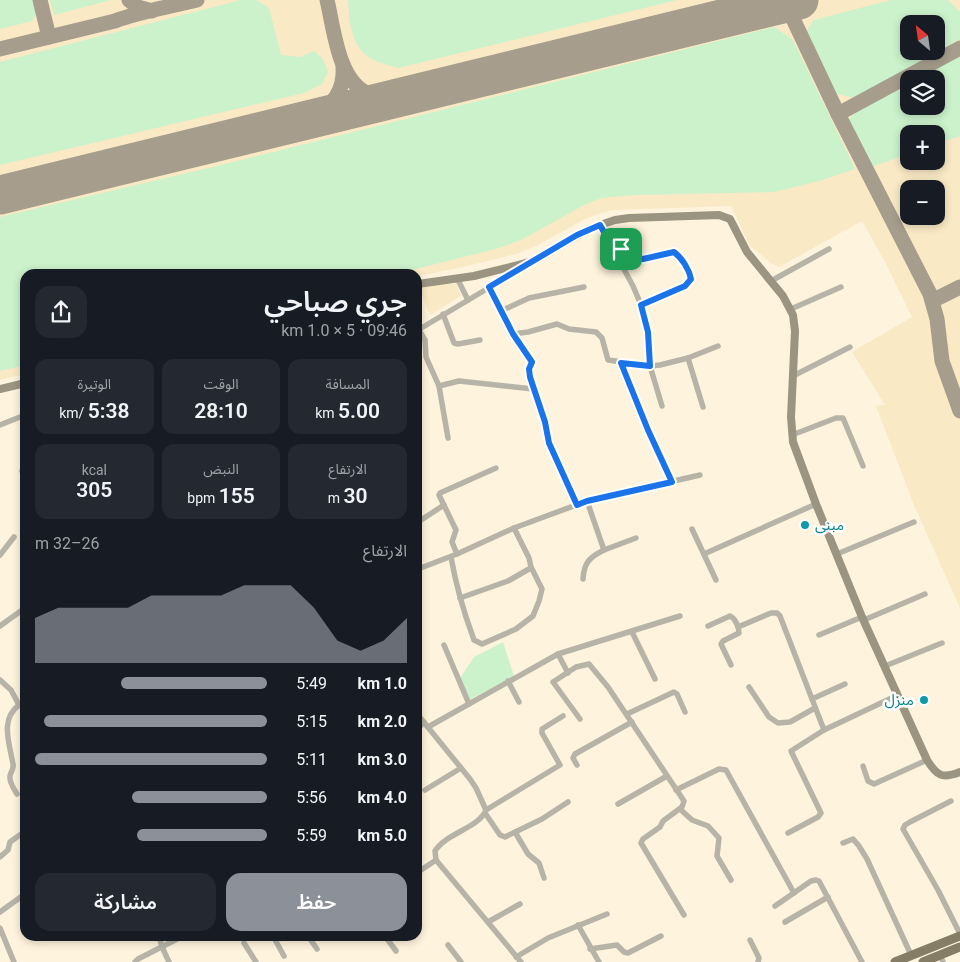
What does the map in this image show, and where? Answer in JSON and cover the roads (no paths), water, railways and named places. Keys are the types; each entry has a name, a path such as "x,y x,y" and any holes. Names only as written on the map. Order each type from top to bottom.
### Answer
{"main road":[{"path":"422,283 474,276 534,260 577,235 600,225 630,218 724,216 732,222 747,252 791,310 795,332 792,435 798,458 863,618 932,768 942,776 947,777 960,772"},
{"path":"0,389 20,384"},
{"path":"895,962 960,935"},
{"path":"921,952 924,962 942,959 960,947"}],"street":[{"path":"600,225 641,305 648,332 650,366 662,406"},
{"path":"613,248 629,251 637,258 643,259 674,252 680,256 690,273 690,282 685,286 641,305"},
{"path":"770,281 829,249"},
{"path":"422,327 534,260"},
{"path":"457,278 468,300"},
{"path":"489,287 513,334 532,362 529,372 533,390 545,422 549,443 577,505"},
{"path":"501,311 529,298 584,287"},
{"path":"791,310 841,287"},
{"path":"443,314 454,343 480,340"},
{"path":"513,334 557,324 569,329 596,332 602,338 608,360 650,366 688,358 718,346"},
{"path":"422,336 425,340 426,357 439,386 448,438"},
{"path":"793,376 850,347"},
{"path":"688,358 704,407"},
{"path":"621,363 648,430 672,482"},
{"path":"439,386 459,381 533,390"},
{"path":"0,424 20,417"},
{"path":"792,435 836,418 843,418 863,466"},
{"path":"496,468 442,491 440,496 456,530 452,542 460,598 474,640 482,644 516,629 533,616 539,601 542,589 531,566 530,558 514,528"},
{"path":"422,568 454,556 514,528 587,501 700,475"},
{"path":"587,501 604,550"},
{"path":"704,554 816,504"},
{"path":"422,519 444,505"},
{"path":"837,554 914,522"},
{"path":"692,529 716,580"},
{"path":"0,555 14,537"},
{"path":"583,579 586,562 590,558 604,550 636,538"},
{"path":"460,598 508,581 531,566"},
{"path":"819,635 925,594"},
{"path":"0,626 20,612"},
{"path":"738,627 771,613 777,613 780,616 824,730"},
{"path":"422,726 469,704 558,654 680,616"},
{"path":"708,626 730,616 738,627 739,633 723,641 721,644 731,665"},
{"path":"632,632 655,679"},
{"path":"885,666 942,643"},
{"path":"444,645 469,704"},
{"path":"558,654 568,673"},
{"path":"580,719 553,682 585,664 592,666 627,714 684,801 680,809 663,821 660,827 643,839 641,843 684,916"},
{"path":"0,680 20,701"},
{"path":"508,682 519,702"},
{"path":"812,699 845,684"},
{"path":"749,687 769,718 778,723 790,722 815,708"},
{"path":"627,714 674,692 677,694 685,712"},
{"path":"788,833 821,814 791,751 824,730 898,695"},
{"path":"17,794 10,781 13,766 3,732 3,724 8,712 20,705"},
{"path":"521,962 436,860 435,851 438,846 477,820 486,811 560,765 542,733 542,729 563,716"},
{"path":"422,720 476,788 486,811 500,835 507,836 542,819 568,802"},
{"path":"577,765 573,758 575,754 632,722"},
{"path":"863,766 868,781 874,784 927,760"},
{"path":"425,790 461,768"},
{"path":"676,790 719,769 726,770 794,893"},
{"path":"618,804 667,776"},
{"path":"951,801 910,822 905,825 904,829 938,890 960,935"},
{"path":"680,809 692,820 708,826 719,838 717,856 732,880"},
{"path":"515,832 528,854 539,863 544,878"},
{"path":"0,857 8,850 10,842 20,835"},
{"path":"843,843 853,839 859,846 911,955"},
{"path":"422,869 436,860"},
{"path":"775,906 810,881 816,880 828,897 862,962"},
{"path":"785,922 828,897"},
{"path":"0,912 20,898"},
{"path":"488,922 520,904"},
{"path":"516,957 548,938 607,914"},
{"path":"578,926 599,962"},
{"path":"0,928 14,962"},
{"path":"590,948 617,945 624,952 628,953 661,936"},
{"path":"750,940 758,962"},
{"path":"160,941 169,962"},
{"path":"135,962 173,941"},
{"path":"276,941 284,956"},
{"path":"311,941 317,949"},
{"path":"389,941 396,951"},
{"path":"244,943 256,962"},
{"path":"448,945 461,962"}],"place":[{"name":"مبنى","path":"805,525"},
{"name":"منزل","path":"924,700"}]}
